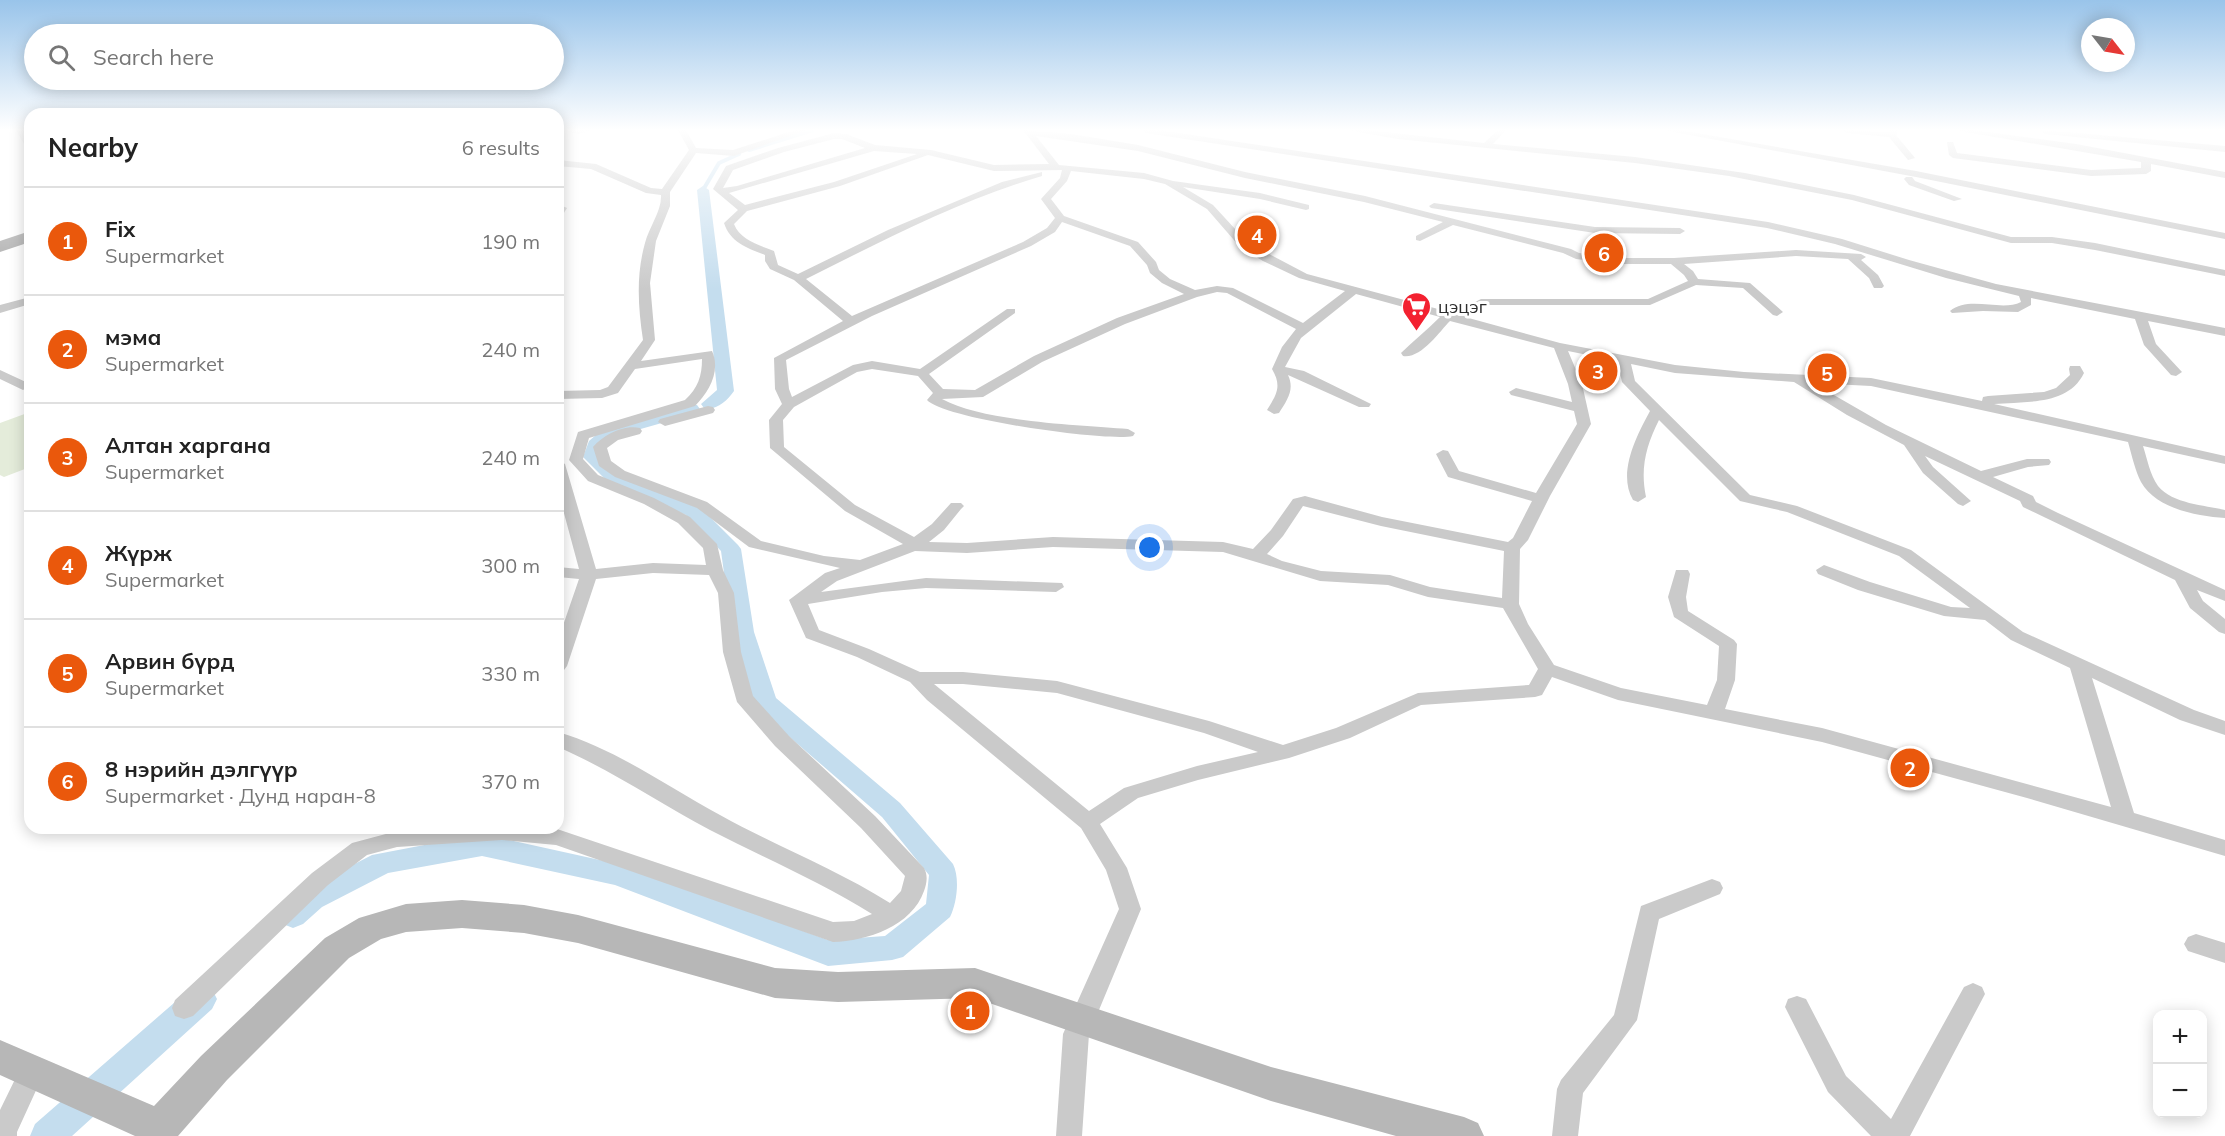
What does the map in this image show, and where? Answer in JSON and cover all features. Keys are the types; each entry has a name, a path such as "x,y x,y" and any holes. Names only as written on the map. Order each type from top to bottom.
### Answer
{"main road":[{"path":"0,232 24,223"},
{"path":"0,247 24,238"}],"street":[{"path":"632,183 650,191 665,192"},
{"path":"564,395 588,396 613,390 649,340 643,304 644,269 656,226 665,208 667,199 665,192 671,183"},
{"path":"720,183 717,189 723,191 758,183"},
{"path":"723,191 731,201 743,209 840,183"},
{"path":"798,278 892,232 1008,183"},
{"path":"1060,183 1046,199 1059,218 1134,244 1152,264 1154,271 1166,281 1194,294"},
{"path":"1170,183 1210,207 1244,244 1267,259 1304,276 1559,346 1675,369 1743,376 1871,382 1952,398 2225,460"},
{"path":"1175,183 1260,196 1306,207"},
{"path":"1285,183 1365,199 1453,221 1567,251 1576,256 1618,261 1674,261 1796,253 1849,255 1889,260 2024,294 2050,304 2225,332"},
{"path":"1496,183 1768,225 1860,248 1889,260"},
{"path":"1778,183 1854,198 1913,216 2012,240 2046,240 2068,243 2188,262 2225,273"},
{"path":"1912,183 1957,199"},
{"path":"1962,183 2225,235"},
{"path":"1365,199 1411,202 1595,230 1680,231"},
{"path":"743,209 741,214 729,223 732,232 743,241 770,253 770,261 774,267 798,278 851,321"},
{"path":"789,404 782,389 780,358 851,321 1027,244 1051,230 1059,218"},
{"path":"1420,238 1453,221"},
{"path":"2224,224 2222,230 2225,235"},
{"path":"1849,255 1874,277 1878,285"},
{"path":"1674,261 1689,273 1694,282"},
{"path":"1407,353 1451,317 1481,302 1650,302 1694,282 1746,285 1777,312"},
{"path":"922,373 940,393 978,394 1038,359 1121,321 1194,294 1217,289 1229,290 1303,328"},
{"path":"1278,369 1289,345 1303,328 1354,289"},
{"path":"1956,311 1983,307 2018,308 2027,303 2024,294"},
{"path":"0,309 24,302"},
{"path":"913,546 911,542 850,508 777,448 776,420 789,404 854,369 872,365 922,373 1011,311"},
{"path":"2140,317 2150,345 2176,372"},
{"path":"1559,346 1572,376 1584,424 1541,498 1520,540 1512,548 1510,604 1519,624 1547,669 1618,694 1822,735 2225,848"},
{"path":"524,834 557,837 833,932 849,933 892,915 911,895 916,874 868,822 782,741 744,698 732,652 726,593 716,570 711,547 684,520 649,501 594,478 576,460 583,435 690,403 701,394 709,370 708,354 631,366"},
{"path":"1623,358 1629,382 1745,498 1792,509 1905,553 2018,636 2187,715 2225,728"},
{"path":"1278,369 1299,374 1364,404"},
{"path":"1274,410 1285,392 1286,382 1278,369"},
{"path":"1952,398 2001,401 2045,396 2067,386 2078,373 2075,369"},
{"path":"0,374 23,386"},
{"path":"1796,377 1839,407 1910,444 2028,499 2028,504 2183,579 2225,596"},
{"path":"1516,392 1582,409"},
{"path":"940,393 934,400 938,405 971,414 1059,428 1128,433"},
{"path":"708,410 613,437 600,447 604,464 620,474 702,505 754,544 824,561 862,565"},
{"path":"1638,497 1633,476 1635,462 1657,411"},
{"path":"2134,440 2154,491 2188,507 2224,514"},
{"path":"1910,444 1928,470 1963,501"},
{"path":"1443,454 1453,474 1541,498"},
{"path":"1980,476 2026,463 2044,462"},
{"path":"564,485 589,575 564,648"},
{"path":"1257,555 1277,533 1298,502 1305,501 1381,521 1512,548"},
{"path":"798,600 831,577 913,546 938,527 956,506"},
{"path":"913,546 967,548 1053,542 1223,548 1257,555 1320,576 1390,580 1428,592 1510,604"},
{"path":"564,573 589,575 653,567 716,570"},
{"path":"1824,570 1864,586 1950,612 1988,615"},
{"path":"1682,574 1677,597 1680,613 1728,644 1726,680 1713,713"},
{"path":"2183,579 2196,604 2225,628"},
{"path":"798,600 882,587 926,583 1056,587"},
{"path":"798,600 812,634 863,653 917,678 934,696 1088,822 1116,868 1130,909 1084,1021 1076,1034 1070,1136"},
{"path":"2079,666 2125,819"},
{"path":"1088,822 1131,793 1197,773 1282,753 1343,733 1418,699 1535,691 1547,669"},
{"path":"917,678 963,678 1057,687 1209,728 1282,753"},
{"path":"564,741 596,754 715,823 860,895 892,915"},
{"path":"184,1008 321,879 360,849 397,839 472,834"},
{"path":"1565,1136 1570,1089 1625,1020 1649,913 1712,888"},
{"path":"0,1057 163,1132 214,1068 337,948 371,928 406,918 462,914 524,919 578,929 775,983 838,987 975,983 1385,1125 1464,1136"},
{"path":"2196,944 2225,953"},
{"path":"1896,1136 1973,994"},
{"path":"1797,1007 1837,1084 1889,1136"},
{"path":"4,1136 3,1132 31,1072"}],"green space":[{"path":"24,414 24,469 4,477 0,475 0,423"}],"waterway":[{"path":"703,190 707,183"},
{"path":"703,190 726,391 710,404"},
{"path":"293,916 312,899 382,863 482,845 618,875 828,953 892,948 940,909 943,872 891,810 765,702 743,632 731,549 693,511 612,475 592,457 595,445 610,432 691,409"},
{"path":"47,1136 201,999"}],"place":[{"name":"Жүрж","path":"1257,235"},
{"name":"8 нэрийн дэлгүүр","path":"1604,253"},
{"name":"цэцэг","path":"1417,332"},
{"name":"Алтан харгана","path":"1598,371"},
{"name":"Арвин бүрд","path":"1827,373"},
{"name":"мэма","path":"1910,768"},
{"name":"Fix","path":"970,1011"}]}
